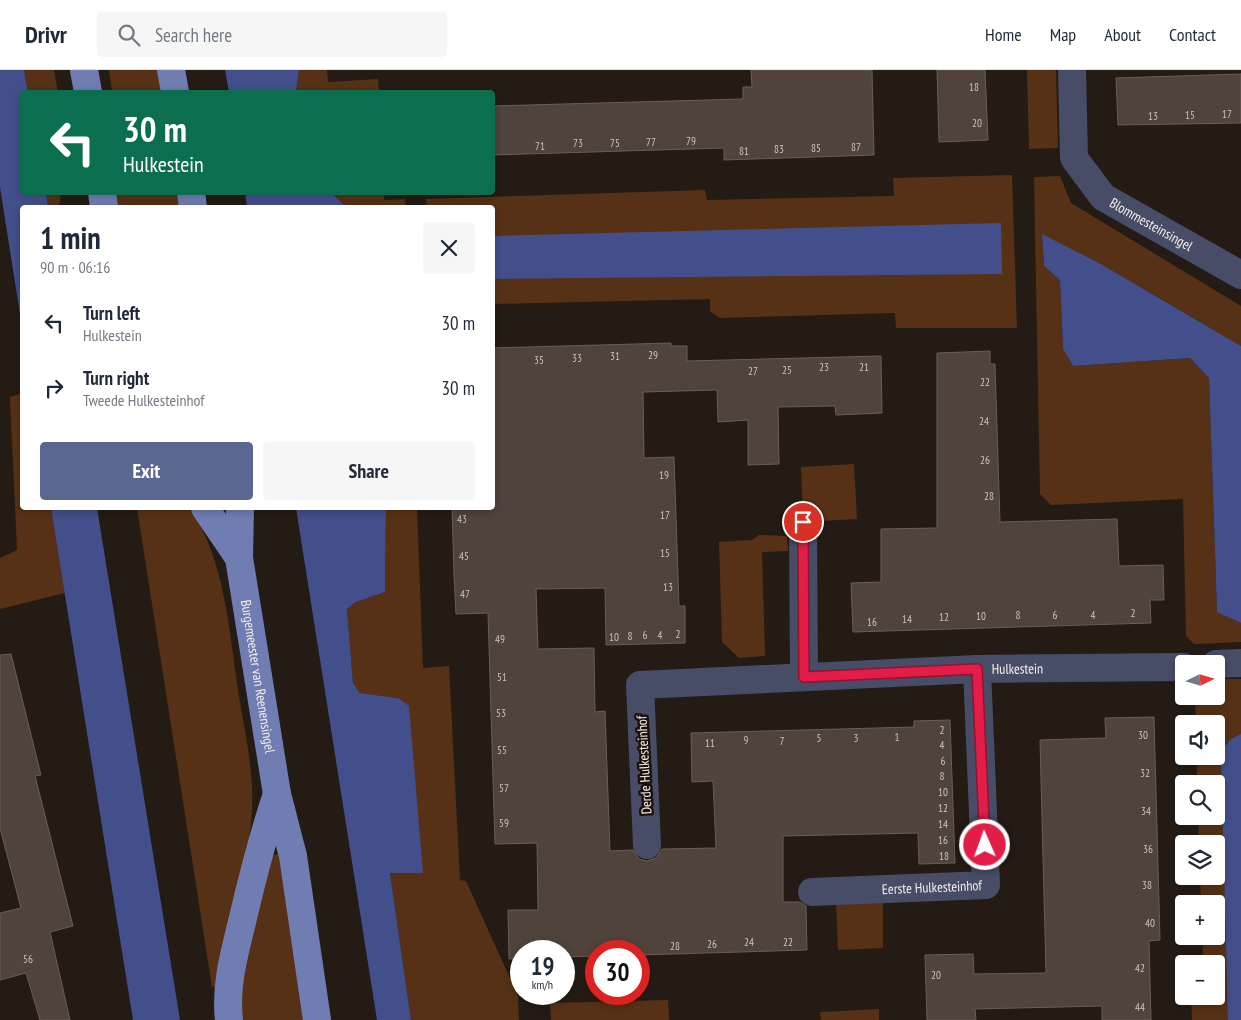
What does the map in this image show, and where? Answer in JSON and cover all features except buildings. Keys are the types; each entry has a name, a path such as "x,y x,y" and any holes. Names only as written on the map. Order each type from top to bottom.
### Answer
{"main road":[{"path":"84,70 88,90"},
{"path":"172,70 175,90"},
{"name":"Burgemeester van Reenensingel","path":"206,510 239,558"},
{"name":"Burgemeester van Reenensingel","path":"240,510 239,558 277,794 293,856 317,1020"},
{"name":"Burgemeester van Reenensingel","path":"229,1020 228,980 259,849 277,794"}],"street":[{"name":"Blommesteinsingel","path":"1072,70 1074,158 1103,197 1241,275"},
{"path":"803,522 804,677"},
{"path":"1225,663 1241,662"},
{"name":"Hulkestein","path":"640,685 977,669 1175,667"},
{"name":"Eerste Hulkesteinhof","path":"812,892 986,884 977,669"},
{"name":"Derde Hulkesteinhof","path":"640,685 647,845"}],"shaded area":[{"path":"24,70 54,70 58,90 28,90"},
{"path":"109,70 159,70 163,90 112,90"},
{"path":"299,70 327,70 328,82 378,79 379,90 296,90"},
{"path":"1027,70 1056,70 1058,148 1029,149"},
{"path":"1012,175 1017,328 896,328 895,313 720,318 710,311 710,299 495,304 495,205 427,205 426,199 705,190 707,200 894,196 893,178"},
{"path":"1060,176 1071,203 1241,306 1241,346 1101,264 1042,235 1044,266 1060,280 1063,349 1073,366 1190,358 1209,378 1217,611 1241,623 1241,642 1194,644 1186,636 1183,499 1051,505 1040,494 1034,177"},
{"path":"46,195 61,195 59,205 48,205"},
{"path":"114,195 179,195 182,205 116,205"},
{"path":"334,195 384,195 384,200 405,199 406,205 344,205"},
{"path":"20,394 20,510 51,510 65,593 0,609 0,558 17,550 10,397"},
{"path":"854,464 857,519 803,522 801,467"},
{"path":"137,510 191,510 211,551 219,575 229,623 250,766 252,809 243,876 215,986 212,987"},
{"path":"386,510 417,510 423,668 449,666 460,880 466,881 510,978 510,1005 518,1005 519,1020 411,1020 390,873 422,873 398,698 360,693 353,683 347,609 356,602 385,592"},
{"path":"759,535 787,536 788,551 762,552 765,656 739,658 722,642 719,542 752,540"},
{"path":"1225,679 1241,679 1241,1020 1192,1020 1191,1005 1225,1005 1225,955 1203,955 1202,945 1225,945 1225,895 1201,895 1200,885 1225,885 1225,835 1199,835 1198,825 1225,825 1225,775 1197,775 1197,765 1225,765 1225,715 1196,715 1195,705 1225,705"},
{"path":"284,853 310,1020 242,1020 242,965 268,856"},
{"path":"883,903 883,948 838,950 836,904"},
{"path":"650,1000 668,1000 669,1020 551,1020 550,1005 575,1005 575,1002 585,1002 585,1005 650,1005"},
{"path":"879,1009 879,1020 821,1020 820,1012"}],"water":[{"path":"0,70 24,70 28,90 20,90 20,195 46,195 48,205 20,205 20,314 0,187"},
{"path":"225,70 299,70 296,90 229,90"},
{"path":"245,195 334,195 344,205 247,205"},
{"path":"1001,223 1002,274 495,279 495,236"},
{"path":"1042,234 1101,264 1241,346 1241,623 1217,612 1209,378 1190,358 1073,366 1063,349 1060,280 1044,266"},
{"path":"51,510 97,510 180,1020 133,1020"},
{"path":"296,510 386,510 385,592 356,602 347,609 353,683 360,693 398,698 409,706 423,873 390,873 411,1020 377,1020"},
{"path":"1241,734 1241,1020 1228,1020 1225,835 1223,835 1223,825 1225,825 1225,775 1222,775 1221,765 1225,765 1225,746 1231,739"}],"route":[{"path":"803,522 804,677 977,669 985,845"}]}
